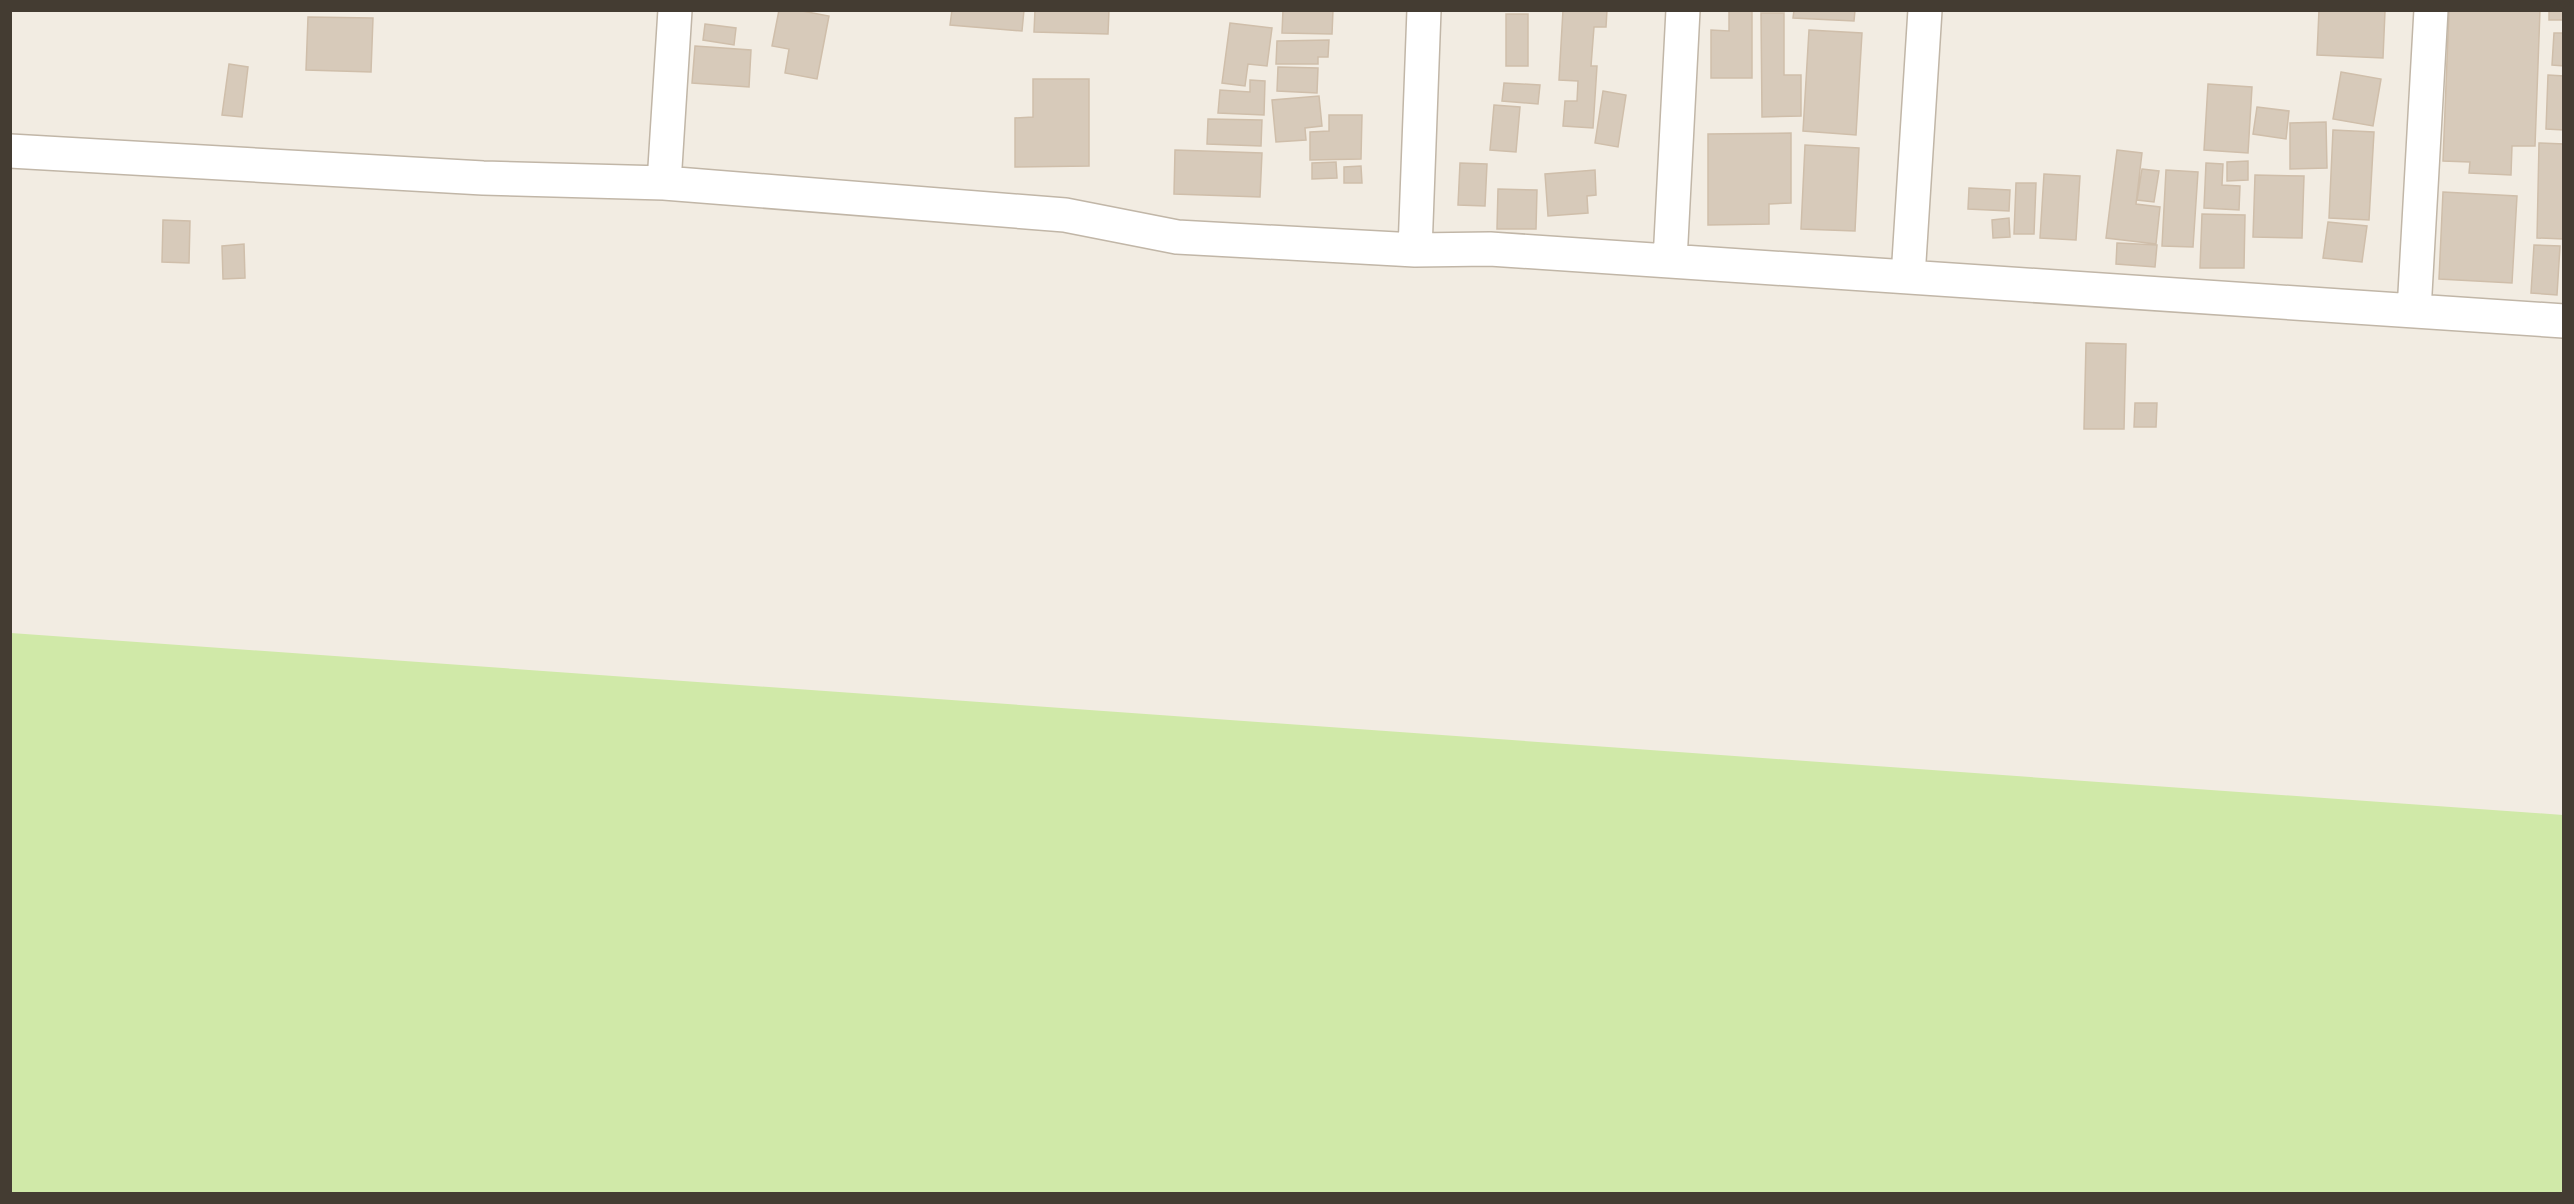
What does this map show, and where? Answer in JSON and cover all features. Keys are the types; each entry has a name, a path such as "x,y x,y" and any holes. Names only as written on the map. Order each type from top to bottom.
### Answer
{"street":[{"path":"664,183 675,10"},
{"path":"1415,250 1424,10"},
{"path":"1670,261 1683,10"},
{"path":"1908,277 1925,10"},
{"path":"2414,311 2431,10"},
{"path":"10,151 483,178 664,183 1065,215 1177,237 1415,250 1490,249 2564,321"}],"green space":[{"path":"11,633 2563,815 2563,1193 11,1193"}],"building":[{"path":"779,10 797,10 829,16 817,79 785,73 789,49 772,46"},
{"path":"952,10 1024,10 1022,31 950,25"},
{"path":"1035,10 1109,10 1108,34 1034,32"},
{"path":"1283,10 1333,10 1332,34 1282,33"},
{"path":"1563,10 1607,10 1606,27 1594,27 1591,66 1597,66 1593,128 1563,126 1565,101 1577,101 1578,81 1559,80"},
{"path":"1729,10 1752,10 1752,78 1711,78 1711,30 1729,31"},
{"path":"1794,10 1855,10 1854,21 1793,18"},
{"path":"2319,10 2385,11 2383,58 2317,55"},
{"path":"2449,10 2540,10 2535,146 2512,146 2511,175 2469,173 2470,162 2443,161"},
{"path":"2549,10 2564,10 2564,20 2549,20"},
{"path":"1761,13 1784,13 1784,75 1801,75 1801,116 1762,117"},
{"path":"1506,14 1528,14 1528,66 1506,66"},
{"path":"308,17 373,18 371,72 306,70"},
{"path":"1230,23 1272,28 1267,66 1248,64 1245,86 1222,83"},
{"path":"705,24 736,28 734,45 703,40"},
{"path":"1809,30 1862,33 1856,135 1803,131"},
{"path":"2554,33 2564,33 2564,66 2552,65"},
{"path":"1329,40 1328,57 1318,57 1318,64 1276,64 1277,41"},
{"path":"695,46 751,50 749,87 692,83"},
{"path":"229,64 248,67 242,117 222,115"},
{"path":"1278,67 1318,68 1317,93 1277,91"},
{"path":"2341,72 2381,79 2373,126 2333,119"},
{"path":"2548,75 2564,76 2564,130 2546,129"},
{"path":"1033,79 1089,79 1089,166 1015,167 1015,118 1033,117"},
{"path":"1250,80 1265,81 1264,115 1218,113 1220,90 1250,92"},
{"path":"1504,83 1540,85 1538,104 1502,101"},
{"path":"2208,84 2252,87 2248,153 2204,150"},
{"path":"1603,91 1626,95 1618,147 1595,143"},
{"path":"1319,96 1322,126 1305,128 1306,140 1276,142 1272,100"},
{"path":"1494,105 1520,107 1516,152 1490,150"},
{"path":"2257,107 2289,111 2286,139 2253,134"},
{"path":"1329,115 1362,115 1361,159 1310,160 1310,132 1329,131"},
{"path":"1208,119 1262,120 1261,146 1207,144"},
{"path":"2326,122 2327,168 2290,169 2290,123"},
{"path":"2333,130 2374,132 2369,220 2329,218"},
{"path":"1791,133 1791,203 1769,204 1769,224 1708,225 1708,134"},
{"path":"2539,143 2564,144 2564,239 2537,238"},
{"path":"1805,145 1859,148 1855,231 1801,229"},
{"path":"1175,150 1262,153 1260,197 1174,194"},
{"path":"2117,150 2142,153 2136,204 2160,207 2156,244 2106,238"},
{"path":"2248,161 2248,180 2227,181 2227,162"},
{"path":"1336,162 1337,178 1312,179 1312,163"},
{"path":"1460,163 1487,164 1485,206 1458,205"},
{"path":"2206,163 2223,164 2222,185 2240,186 2239,210 2204,208"},
{"path":"1361,166 1362,183 1344,183 1344,167"},
{"path":"2142,169 2159,171 2154,202 2137,200"},
{"path":"1595,170 1596,195 1587,196 1588,213 1548,216 1545,174"},
{"path":"2166,170 2198,172 2193,247 2162,246"},
{"path":"2044,174 2080,176 2076,240 2040,238"},
{"path":"2255,175 2304,176 2302,238 2253,237"},
{"path":"2016,183 2036,183 2034,234 2014,234"},
{"path":"1969,188 2010,190 2009,211 1968,209"},
{"path":"1498,189 1537,190 1536,229 1497,229"},
{"path":"2443,192 2517,196 2512,283 2439,279"},
{"path":"2202,214 2245,215 2244,268 2200,268"},
{"path":"2009,218 2010,237 1993,238 1992,220"},
{"path":"163,220 190,221 189,263 162,262"},
{"path":"2328,222 2367,226 2362,262 2323,258"},
{"path":"2117,243 2157,245 2155,267 2116,264"},
{"path":"244,244 245,278 223,279 222,246"},
{"path":"2534,245 2560,246 2557,295 2531,293"},
{"path":"2086,343 2126,344 2124,429 2084,429"},
{"path":"2135,403 2157,403 2156,427 2134,427"}]}
